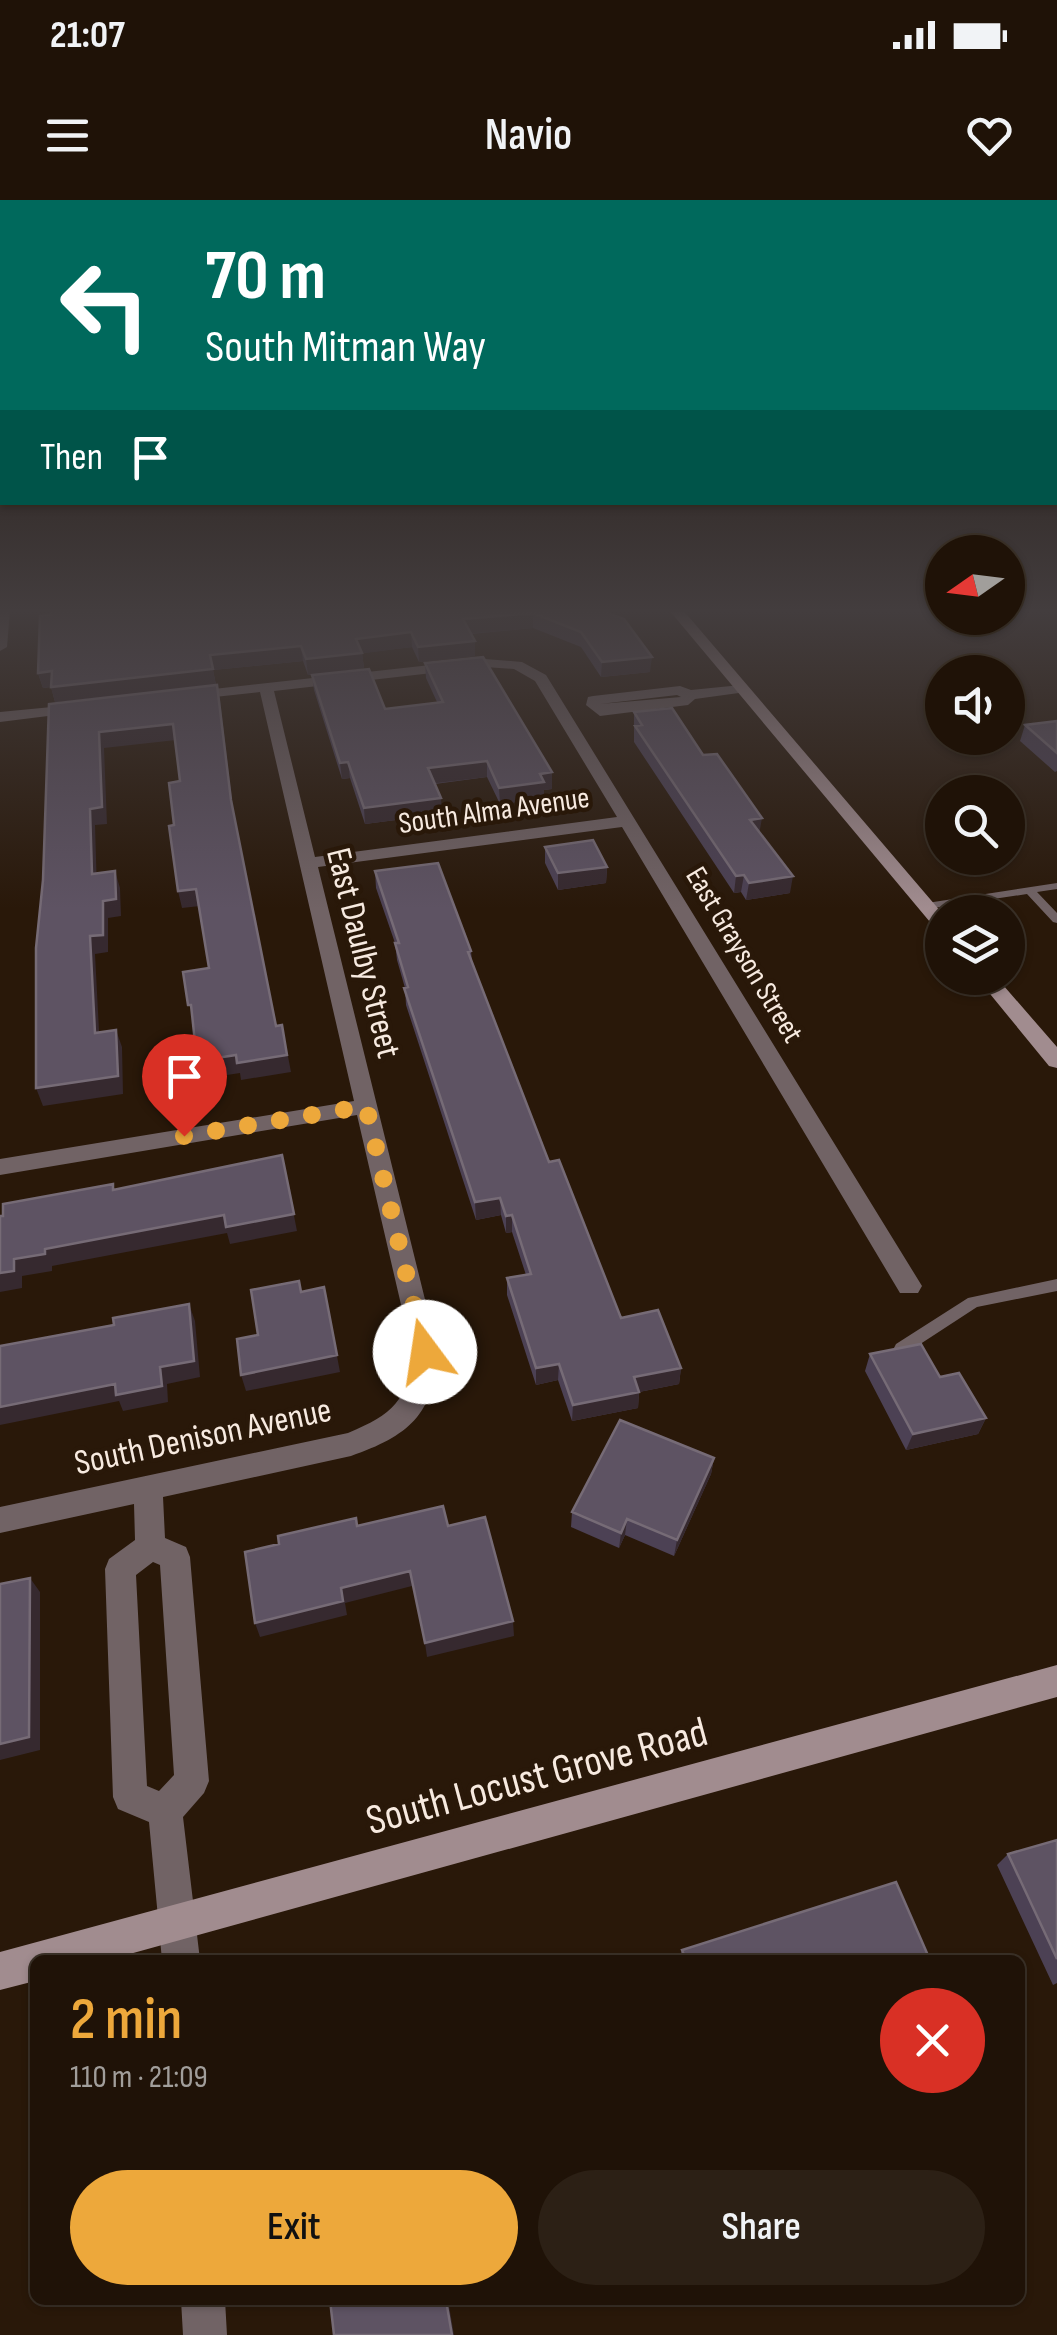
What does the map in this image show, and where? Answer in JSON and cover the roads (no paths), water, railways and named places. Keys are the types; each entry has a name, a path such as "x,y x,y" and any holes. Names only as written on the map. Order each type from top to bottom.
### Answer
{"main road":[{"path":"759,710 925,904"},
{"path":"1001,995 1057,1061"},
{"name":"South Locust Grove Road","path":"60,1955 1057,1682"},
{"name":"South Locust Grove Road","path":"0,1971 30,1963"}],"street":[{"path":"0,717 63,710"},
{"name":"East Daulby Street","path":"271,710 425,1352 425,1381 413,1408"},
{"name":"East Grayson Street","path":"559,710 909,1286"},
{"name":"South Alma Avenue","path":"308,863 628,821"},
{"path":"0,1167 366,1106"},
{"name":"South Denison Avenue","path":"0,1520 351,1444 386,1430 413,1408"},
{"path":"148,1486 150,1546"},
{"path":"150,1546 120,1569 130,1797 166,1812"},
{"path":"150,1546 175,1557 192,1781 166,1812 181,1955"},
{"path":"202,2305 205,2335"}],"lane":[{"path":"997,895 1057,886"},
{"path":"1029,890 1057,920"},
{"path":"902,1348 973,1302 1057,1284"}]}
